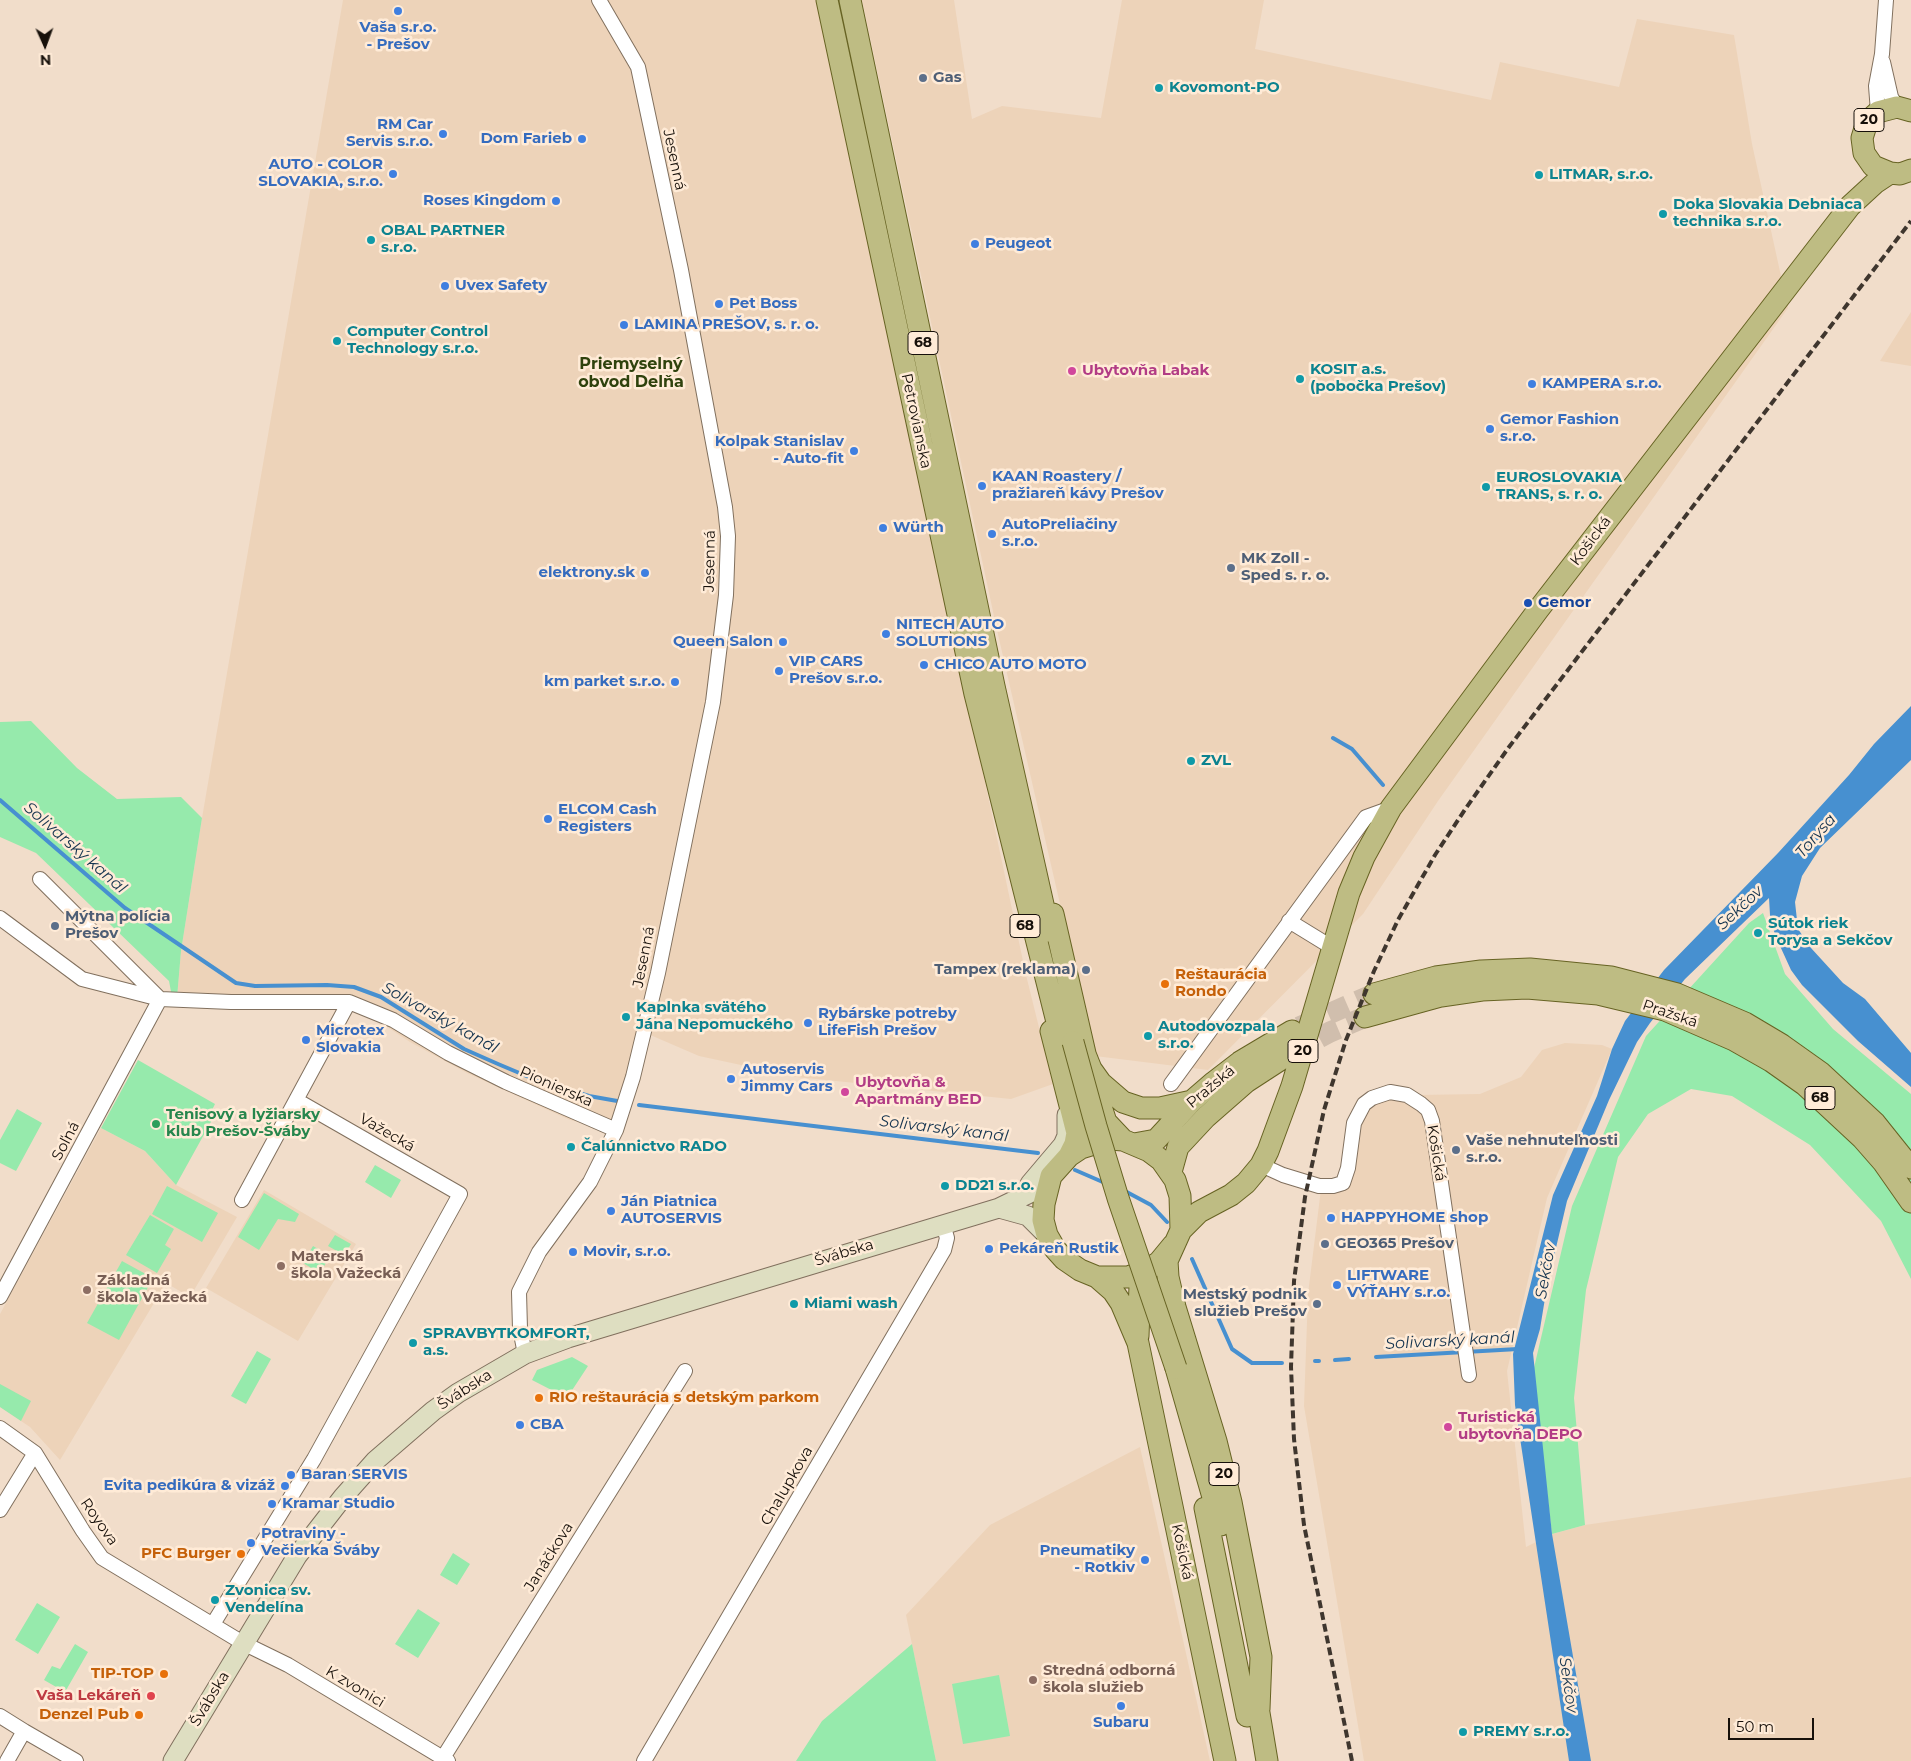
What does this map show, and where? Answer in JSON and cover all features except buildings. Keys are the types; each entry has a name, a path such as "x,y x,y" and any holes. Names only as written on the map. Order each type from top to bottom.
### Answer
{"main road":[{"name":"Petrovianska","path":"827,0 984,690"},
{"name":"Petrovianska","path":"850,0 984,690"},
{"name":"20","path":"1868,159 1862,146 1867,122 1901,109"},
{"path":"1868,159 1874,166 1890,173"},
{"name":"Košická","path":"1850,206 1868,159"},
{"name":"Košická","path":"1177,1237 1199,1212 1246,1183 1261,1165 1275,1137 1349,893 1364,857 1391,808 1538,610 1850,206 1890,173 1900,174 1911,170"},
{"path":"984,690 1073,1045 1096,1165 1217,1505 1259,1709"},
{"name":"68","path":"984,690 992,791 1077,1133 1076,1144 1069,1156 1051,1176 1044,1204 1043,1220 1047,1235 1055,1249 1064,1259 1080,1270 1113,1279 1128,1277 1147,1270 1159,1262 1177,1237"},
{"name":"Pražská","path":"1374,994 1436,978 1481,970 1530,969 1611,977 1677,994 1771,1061 1834,1110 1883,1162 1911,1202"},
{"name":"Pražská","path":"1365,1018 1441,996 1482,990 1527,988 1598,994 1657,1008 1708,1016 1782,1045 1820,1072 1875,1123 1911,1168"},
{"name":"Pražská","path":"1129,1142 1156,1140 1192,1101 1240,1062 1292,1031"},
{"path":"1073,1045 1109,1126 1129,1142 1161,1160 1173,1176 1191,1192 1207,1198 1222,1199"},
{"name":"68","path":"1073,1045 1101,1084 1123,1102 1141,1108 1160,1108 1192,1101"},
{"name":"Pražská","path":"1173,1176 1178,1147 1206,1117 1241,1086 1286,1056"},
{"name":"68","path":"1069,1156 1095,1143 1110,1139 1129,1142"},
{"path":"1173,1176 1180,1196 1177,1237"},
{"name":"20","path":"1177,1237 1167,1261 1168,1277 1175,1308 1216,1441 1231,1502 1261,1657 1259,1709 1267,1761"},
{"name":"Košická","path":"1138,1343 1140,1286 1147,1270"},
{"name":"Košická","path":"1097,1276 1113,1291 1121,1302 1138,1343 1225,1761"},
{"path":"1170,1370 1205,1505 1237,1661 1254,1761"}],"street":[{"name":"Jesenná","path":"599,0 638,68 687,298 717,459 728,536 726,595 713,702 644,1037 616,1130"},
{"path":"1886,0 1882,54 1876,86 1901,109"},
{"path":"1882,54 1891,97 1901,109"},
{"path":"1171,1084 1318,880 1366,817 1391,808"},
{"path":"40,880 160,998"},
{"name":"Pionierska","path":"0,918 82,979 160,998 231,1002 349,1002 393,1020 448,1053 506,1082 616,1130"},
{"path":"1289,921 1333,948"},
{"name":"Soľná","path":"0,1297 160,998"},
{"path":"242,1200 298,1100 349,1002"},
{"name":"Košická","path":"1261,1165 1313,1185 1333,1186 1343,1183 1348,1168 1354,1123 1364,1104 1372,1098 1390,1092 1407,1095 1428,1110 1432,1121 1469,1375"},
{"path":"999,1208 1036,1179 1063,1145 1068,1128 1067,1096"},
{"name":"Važecká","path":"213,1624 314,1459 460,1194 298,1100"},
{"path":"525,1354 520,1329 520,1292 540,1252 590,1182 616,1130"},
{"name":"Švábska","path":"173,1761 297,1556 343,1497 375,1461 433,1411 458,1393 525,1354 568,1338 999,1208 1034,1191 1051,1176"},
{"path":"999,1208 1028,1216 1047,1235"},
{"name":"Chalupkova","path":"644,1761 944,1250 947,1238 944,1224"},
{"name":"Janáčkova","path":"444,1760 685,1370"},
{"name":"Royova","path":"0,1428 35,1453 102,1558 244,1643"},
{"path":"0,1510 35,1453"},
{"name":"K zvonici","path":"244,1643 288,1665 444,1760"},
{"path":"0,1716 76,1761"},
{"path":"7,1761 24,1731"}],"shaded area":[{"path":"343,0 819,0 1026,975 1053,1084 1011,1099 797,1077 699,1056 648,1034 617,1130 570,1120 467,1073 410,1042 351,1003 177,998 181,951 202,818"},
{"path":"862,0 954,0 972,119 1002,106 1101,118 1122,0 1264,0 1255,49 1491,100 1500,62 1619,87 1637,19 1734,35 1752,144 1788,308 1438,801 1363,914 1208,1070 1095,1056 997,630"},
{"path":"1911,312 1911,366 1880,361"},
{"path":"1565,1043 1602,1045 1612,1049 1547,1198 1507,1371 1526,1547 1552,1534 1585,1525 1911,1477 1911,1761 1364,1761 1304,1406 1308,1294 1321,1189 1341,1188 1360,1105 1418,1095 1480,1094 1521,1077 1542,1050"},
{"name":"Základná škola Važecká","path":"101,1128 145,1151 176,1185 237,1217 190,1297 166,1283 60,1460 30,1427 0,1407 0,1314"},
{"name":"Materská škola Važecká","path":"264,1190 356,1244 298,1341 206,1288"},
{"path":"1140,1447 1210,1761 936,1761 906,1615 990,1525"}],"green space":[{"path":"31,721 77,768 117,799 181,797 202,818 181,951 177,998 172,997 169,981 36,853 0,837 0,722"},
{"path":"1763,913 1785,974 1833,1029 1911,1094 1911,1279 1881,1221 1810,1145 1732,1096 1691,1089 1648,1114 1618,1157 1586,1290 1574,1398 1585,1525 1552,1534 1533,1372 1572,1206 1646,1036 1749,923"},
{"name":"Tenisový a lyžiarsky klub Prešov-Šváby","path":"138,1060 215,1104 208,1118 212,1120 176,1185 145,1151 101,1128"},
{"path":"17,1109 42,1123 16,1171 0,1163 0,1140"},
{"path":"375,1165 401,1180 391,1198 365,1182"},
{"path":"167,1186 218,1213 202,1242 152,1214"},
{"path":"264,1193 299,1214 295,1222 278,1219 259,1250 238,1237"},
{"path":"150,1215 174,1229 165,1245 171,1249 157,1273 126,1255"},
{"path":"335,1235 351,1244 344,1255 328,1246"},
{"path":"313,1246 330,1256 320,1273 303,1263"},
{"path":"122,1261 153,1278 119,1340 87,1323"},
{"path":"257,1351 271,1359 246,1404 231,1396"},
{"path":"572,1357 588,1366 567,1398 532,1380 537,1370"},
{"path":"0,1384 31,1401 21,1421 0,1407"},
{"path":"453,1553 470,1564 457,1585 440,1575"},
{"path":"37,1603 60,1617 38,1654 15,1640"},
{"path":"418,1609 440,1623 418,1658 395,1644"},
{"path":"75,1644 88,1652 65,1692 44,1680 52,1666 60,1669"},
{"path":"912,1644 936,1761 796,1761 822,1721"},
{"path":"999,1675 1010,1736 963,1744 952,1684"}],"water":[{"path":"1911,706 1911,760 1820,848 1802,876 1795,902 1798,929 1811,948 1843,983 1865,999 1911,1053 1911,1087 1858,1041 1802,985 1791,970 1775,935 1770,915 1769,898 1685,979 1637,1042 1609,1100 1567,1201 1547,1286 1540,1329 1533,1353 1552,1534 1591,1761 1569,1761 1515,1405 1513,1354 1553,1195 1597,1096 1612,1049 1625,1021 1664,970 1778,853 1849,775 1874,744"}],"waterway":[{"path":"1333,738 1352,749 1383,785"},
{"name":"Solivarský kanál","path":"0,800 125,908 236,983 255,986 327,985 354,987 381,997 464,1049 498,1064 536,1080 589,1096 623,1102"},
{"name":"Solivarský kanál","path":"639,1105 1038,1153"},
{"name":"Solivarský kanál","path":"1075,1170 1105,1183"},
{"name":"Solivarský kanál","path":"1123,1190 1151,1205 1167,1222"},
{"name":"Solivarský kanál","path":"1192,1259 1232,1349 1252,1363 1282,1363"},
{"name":"Solivarský kanál","path":"1376,1357 1518,1349"},
{"name":"Solivarský kanál","path":"1335,1360 1349,1359"}],"tunnel":[{"path":"1299,1027 1374,994"},
{"path":"1291,1053 1330,1032 1365,1017"}],"railway":[{"path":"1352,1761 1304,1525 1294,1439 1291,1367 1294,1281 1305,1197 1324,1110 1346,1040 1374,971 1398,920 1435,855 1466,808 1509,747 1911,221"}],"place":[{"name":"Vaša s.r.o. - Prešov","path":"398,11"},
{"name":"Gas","path":"923,78"},
{"name":"Kovomont-PO","path":"1159,88"},
{"name":"RM Car Servis s.r.o.","path":"443,134"},
{"name":"Dom Farieb","path":"582,139"},
{"name":"AUTO - COLOR SLOVAKIA, s.r.o.","path":"393,174"},
{"name":"LITMAR, s.r.o.","path":"1539,175"},
{"name":"Roses Kingdom","path":"556,201"},
{"name":"Doka Slovakia Debniaca technika s.r.o.","path":"1663,214"},
{"name":"OBAL PARTNER s.r.o.","path":"371,240"},
{"name":"Peugeot","path":"975,244"},
{"name":"Uvex Safety","path":"445,286"},
{"name":"Pet Boss","path":"719,304"},
{"name":"LAMINA PREŠOV, s. r. o.","path":"624,325"},
{"name":"Computer Control Technology s.r.o.","path":"337,341"},
{"name":"Ubytovňa Labak","path":"1072,371"},
{"name":"KOSIT a.s. (pobočka Prešov)","path":"1300,379"},
{"name":"KAMPERA s.r.o.","path":"1532,384"},
{"name":"Gemor Fashion s.r.o.","path":"1490,429"},
{"name":"Kolpak Stanislav - Auto-fit","path":"854,451"},
{"name":"KAAN Roastery / pražiareň kávy Prešov","path":"982,486"},
{"name":"EUROSLOVAKIA TRANS, s. r. o.","path":"1486,487"},
{"name":"Würth","path":"883,528"},
{"name":"AutoPreliačiny s.r.o.","path":"992,534"},
{"name":"MK Zoll - Sped s. r. o.","path":"1231,568"},
{"name":"elektrony.sk","path":"645,573"},
{"name":"Gemor","path":"1528,603"},
{"name":"NITECH AUTO SOLUTIONS","path":"886,634"},
{"name":"Queen Salon","path":"783,642"},
{"name":"CHICO AUTO MOTO","path":"924,665"},
{"name":"VIP CARS Prešov s.r.o.","path":"779,671"},
{"name":"km parket s.r.o.","path":"675,682"},
{"name":"ZVL","path":"1191,761"},
{"name":"ELCOM Cash Registers","path":"548,819"},
{"name":"Mýtna polícia Prešov","path":"55,926"},
{"name":"Sútok riek Torysa a Sekčov","path":"1758,933"},
{"name":"Tampex (reklama)","path":"1086,970"},
{"name":"Reštaurácia Rondo","path":"1165,984"},
{"name":"Kaplnka svätého Jána Nepomuckého","path":"626,1017"},
{"name":"Rybárske potreby LifeFish Prešov","path":"808,1023"},
{"name":"Autodovozpala s.r.o.","path":"1148,1036"},
{"name":"Microtex Slovakia","path":"306,1040"},
{"name":"Autoservis Jimmy Cars","path":"731,1079"},
{"name":"Ubytovňa & Apartmány BED","path":"845,1092"},
{"name":"Tenisový a lyžiarsky klub Prešov-Šváby","path":"156,1124"},
{"name":"Čalúnnictvo RADO","path":"571,1147"},
{"name":"Vaše nehnuteľnosti s.r.o.","path":"1456,1150"},
{"name":"DD21 s.r.o.","path":"945,1186"},
{"name":"Ján Piatnica AUTOSERVIS","path":"611,1211"},
{"name":"HAPPYHOME shop","path":"1331,1218"},
{"name":"GEO365 Prešov","path":"1325,1244"},
{"name":"Pekáreň Rustik","path":"989,1249"},
{"name":"Movir, s.r.o.","path":"573,1252"},
{"name":"Materská škola Važecká","path":"281,1266"},
{"name":"LIFTWARE VÝŤAHY s.r.o.","path":"1337,1285"},
{"name":"Základná škola Važecká","path":"87,1290"},
{"name":"Miami wash","path":"794,1304"},
{"name":"Mestský podnik služieb Prešov","path":"1317,1304"},
{"name":"SPRAVBYTKOMFORT, a.s.","path":"413,1343"},
{"name":"RIO reštaurácia s detským parkom","path":"539,1398"},
{"name":"CBA","path":"520,1425"},
{"name":"Turistická ubytovňa DEPO","path":"1448,1427"},
{"name":"Baran SERVIS","path":"291,1475"},
{"name":"Evita pedikúra & vizáž","path":"285,1486"},
{"name":"Kramar Studio","path":"272,1504"},
{"name":"Potraviny - Večierka Šváby","path":"251,1543"},
{"name":"PFC Burger","path":"241,1554"},
{"name":"Pneumatiky - Rotkiv","path":"1145,1560"},
{"name":"Zvonica sv. Vendelína","path":"215,1600"},
{"name":"TIP-TOP","path":"164,1674"},
{"name":"Stredná odborná škola služieb","path":"1033,1680"},
{"name":"Vaša Lekáreň","path":"151,1696"},
{"name":"Subaru","path":"1121,1706"},
{"name":"Denzel Pub","path":"139,1715"},
{"name":"PREMY s.r.o.","path":"1463,1732"}],"district":[{"name":"Priemyselný obvod Delňa","path":"631,373"}],"water label":[{"name":"Torysa","path":"1816,836"},
{"name":"Sekčov","path":"1740,908"},
{"name":"Sekčov","path":"1546,1271"},
{"name":"Sekčov","path":"1568,1685"}]}
